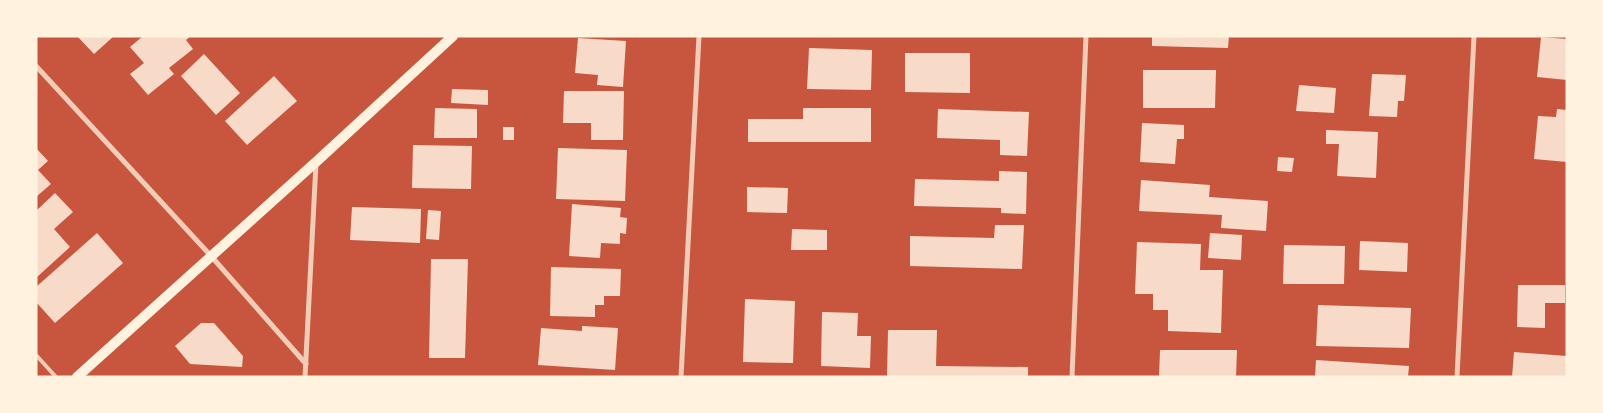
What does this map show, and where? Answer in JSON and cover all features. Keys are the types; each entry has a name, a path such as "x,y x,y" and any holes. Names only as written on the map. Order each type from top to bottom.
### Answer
{"main road":[{"path":"77,377 453,36"}],"street":[{"path":"681,377 699,36"},
{"path":"1072,377 1086,36"},
{"path":"1457,377 1474,36"},
{"path":"36,66 211,256 306,364"},
{"path":"305,377 316,162"}],"lane":[{"path":"36,355 56,377"}],"building":[{"path":"77,36 114,36 94,54"},
{"path":"143,36 191,36 186,40 193,49 169,68 174,74 148,95 130,74 144,63 130,47"},
{"path":"1152,36 1229,36 1228,48 1152,46"},
{"path":"1541,37 1567,39 1567,80 1537,77"},
{"path":"578,38 626,41 623,87 597,85 598,75 575,73"},
{"path":"809,48 872,50 871,90 807,89"},
{"path":"905,53 970,53 970,93 905,92"},
{"path":"204,54 240,93 216,115 181,76"},
{"path":"1143,70 1216,70 1215,108 1143,108"},
{"path":"1372,74 1406,75 1404,101 1398,101 1397,117 1369,116"},
{"path":"274,76 297,101 247,145 225,121"},
{"path":"1299,85 1336,88 1334,113 1296,111"},
{"path":"452,89 488,90 488,105 451,103"},
{"path":"564,91 624,91 623,140 591,140 591,123 563,123"},
{"path":"435,108 477,109 477,138 434,138"},
{"path":"803,108 871,108 871,142 748,142 748,119 803,119"},
{"path":"938,109 1029,112 1027,156 1000,155 1000,140 937,138"},
{"path":"1557,109 1567,110 1567,162 1534,159 1538,116 1556,117"},
{"path":"1142,123 1184,125 1184,139 1177,139 1175,164 1140,162"},
{"path":"503,127 514,127 514,140 503,140"},
{"path":"1326,130 1378,132 1376,178 1337,176 1339,144 1326,144"},
{"path":"413,145 472,146 471,189 412,188"},
{"path":"36,148 48,161 38,170 51,184 36,197"},
{"path":"558,148 627,150 625,201 556,199"},
{"path":"1278,157 1294,158 1292,172 1277,171"},
{"path":"999,171 1027,172 1026,214 1001,213 1001,208 914,206 915,179 999,181"},
{"path":"1141,180 1210,185 1209,197 1268,201 1266,231 1221,228 1222,215 1139,211"},
{"path":"747,187 788,188 787,213 747,212"},
{"path":"55,193 73,212 54,229 70,247 36,278 36,211"},
{"path":"572,204 621,208 620,217 627,218 626,234 620,233 620,244 601,243 600,258 569,256"},
{"path":"352,207 421,209 420,243 350,240"},
{"path":"428,210 441,211 439,240 426,239"},
{"path":"995,225 1024,225 1022,269 910,266 910,236 994,238"},
{"path":"792,229 827,230 827,250 791,250"},
{"path":"97,233 123,263 55,323 36,302 36,287"},
{"path":"1210,233 1242,235 1241,260 1208,258"},
{"path":"1360,241 1408,243 1407,272 1359,270"},
{"path":"1137,242 1201,244 1200,270 1223,270 1221,333 1168,331 1168,310 1153,310 1153,294 1135,294"},
{"path":"1284,245 1345,246 1344,284 1283,284"},
{"path":"431,259 468,259 465,358 429,358"},
{"path":"551,267 621,269 620,296 604,296 604,305 595,305 595,317 550,316"},
{"path":"1518,285 1565,285 1565,303 1545,303 1545,328 1517,327"},
{"path":"745,299 795,301 793,363 743,362"},
{"path":"1318,305 1411,308 1409,348 1316,346"},
{"path":"822,312 858,313 857,336 871,336 870,368 821,366"},
{"path":"201,323 214,323 243,356 242,367 190,364 175,346"},
{"path":"582,326 618,328 615,370 538,365 541,328 582,331"},
{"path":"888,330 937,330 936,366 1028,367 1028,377 887,377"},
{"path":"1160,350 1237,350 1236,377 1159,377"},
{"path":"1514,352 1567,356 1567,377 1512,377"},
{"path":"1316,360 1409,366 1408,377 1315,377"}]}
